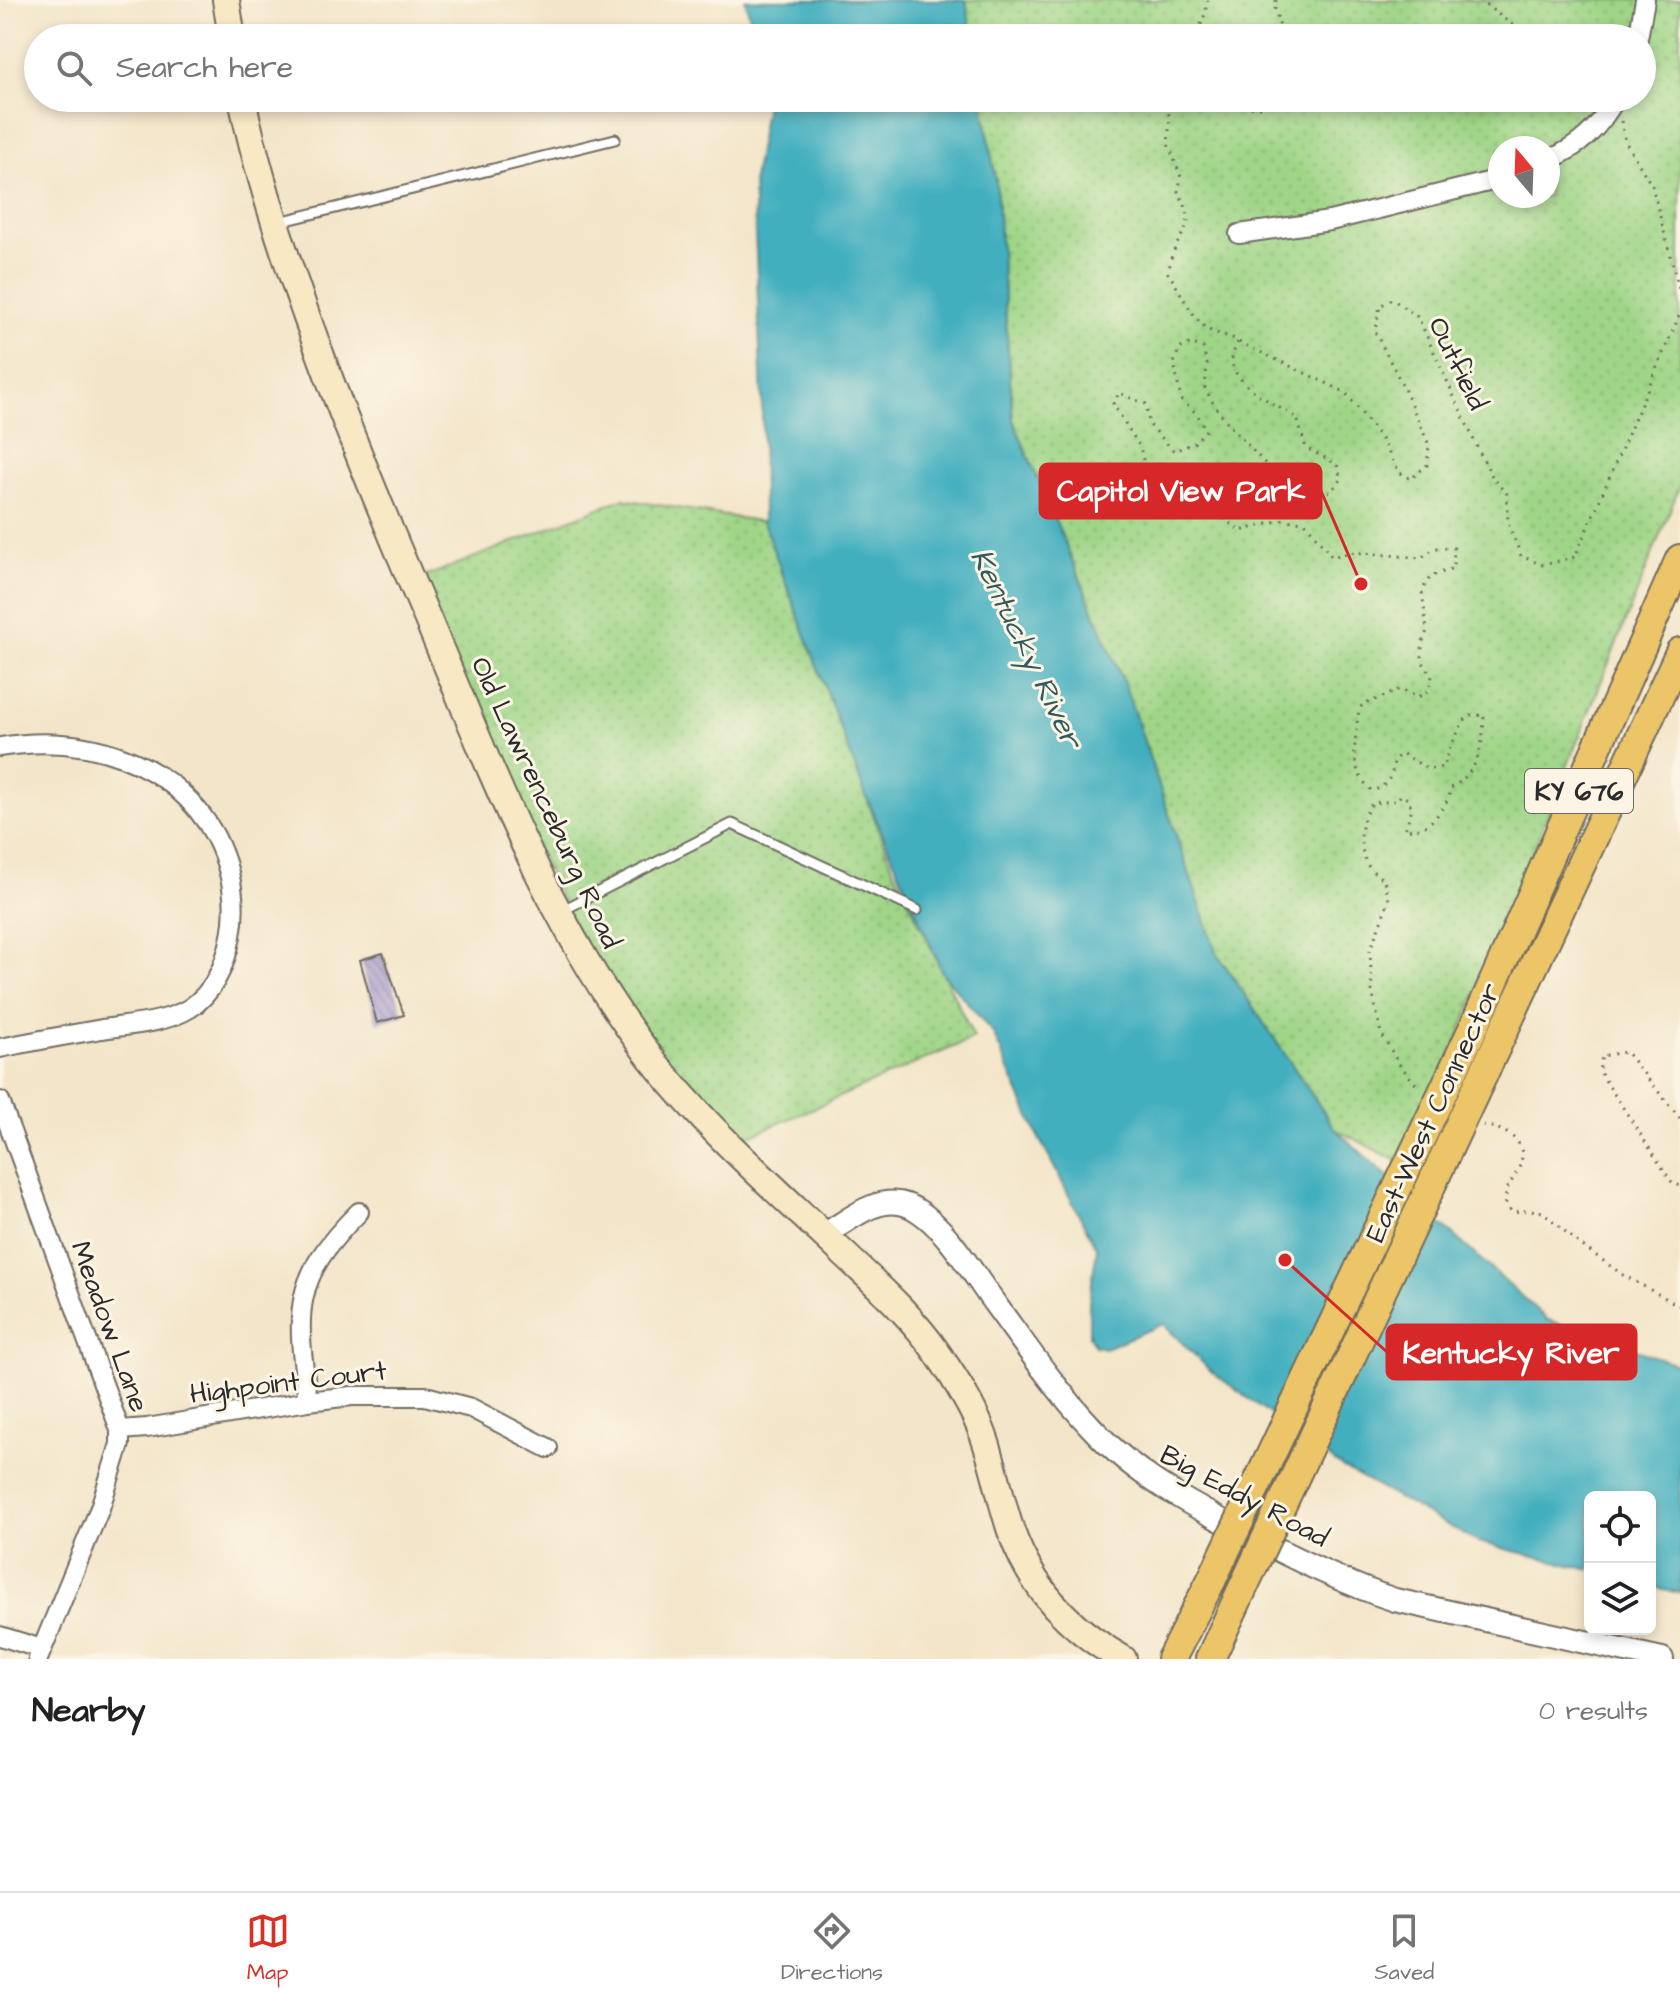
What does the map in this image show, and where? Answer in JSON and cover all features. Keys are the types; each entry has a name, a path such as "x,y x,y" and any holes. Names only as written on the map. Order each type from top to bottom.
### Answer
{"main road":[{"path":"226,0 230,24"},
{"name":"Old Lawrenceburg Road","path":"246,112 275,223 342,414 504,798 558,912 598,982 656,1064 723,1138 824,1235 935,1349 970,1404 984,1435 1011,1529 1037,1586 1076,1628 1123,1659"},
{"name":"East-West Connector","path":"1171,1659 1212,1579 1476,1022 1680,559"},
{"name":"East-West Connector","path":"1210,1659 1680,652"}],"street":[{"path":"1641,24 1645,0"},
{"path":"1560,155 1597,129 1608,112"},
{"path":"1239,234 1330,221 1488,182"},
{"path":"0,747 45,743 99,750 124,756 168,780 194,805 212,832 228,867 234,903 230,939 220,972 212,986 188,1009 172,1016 0,1048"},
{"name":"Meadow Lane","path":"0,1101 120,1430 120,1444 100,1508 40,1654"},
{"name":"Big Eddy Road","path":"824,1235 868,1208 884,1203 903,1204 920,1212 943,1235 1049,1378 1106,1443 1166,1491 1279,1551 1395,1600 1662,1659"},
{"path":"308,1401 300,1317 304,1288 332,1239 359,1212"},
{"name":"Highpoint Court","path":"120,1430 352,1396 425,1396 471,1408 548,1448"},
{"path":"0,1636 40,1654"}],"lane":[{"path":"275,223 615,139"},
{"path":"558,912 732,824 917,910"}],"path":[{"path":"1201,24 1208,0"},
{"path":"1276,0 1279,24"},
{"path":"1479,0 1511,24"},
{"path":"1168,112 1168,144 1181,177 1178,192 1186,205 1187,227 1173,253 1168,273 1199,322 1213,332 1225,333 1238,341 1232,359 1234,372 1263,398 1297,418 1306,448 1337,464 1341,480 1330,492 1272,471 1214,405 1205,388 1207,364 1203,348 1191,343 1179,349 1174,363 1181,400 1197,414 1206,430 1194,443 1174,451 1149,424 1146,404 1119,393 1113,404 1140,447 1150,488 1183,521 1196,519 1208,506 1240,531 1283,520 1305,522 1332,557 1354,552 1421,558 1435,548 1454,548 1453,568 1430,577 1422,591 1427,631 1422,644 1422,661 1432,676 1429,690 1418,697 1403,690 1394,690 1382,698 1367,701 1360,709 1352,754 1363,782 1372,791 1384,787 1393,771 1394,759 1403,754 1428,769 1444,767 1468,716 1484,715 1483,746 1478,761 1463,781 1451,788 1450,796 1431,822 1421,828 1405,830 1412,808 1408,799 1401,795 1396,801 1373,803 1360,824 1365,860 1371,870 1384,880 1389,900 1370,950 1372,991 1381,1033 1399,1064 1423,1093"},
{"path":"1619,112 1625,141 1652,186 1680,292"},
{"name":"Outfield","path":"1238,341 1345,392 1380,437 1399,472 1411,479 1427,465 1429,445 1375,332 1380,306 1392,299 1418,317 1478,449 1494,480 1507,494 1508,523 1521,556 1543,565 1575,557 1680,314"},
{"path":"1680,1118 1626,1052 1602,1056 1599,1071 1671,1181 1680,1186"},
{"path":"1480,1124 1510,1133 1520,1146 1521,1164 1505,1192 1506,1205 1512,1212 1543,1212 1577,1242 1623,1275 1680,1306"}],"green space":[{"path":"966,0 1680,0 1680,485 1407,1166 1335,1129 1216,952 1124,683 1013,420 996,182 984,112 1656,112 1656,24 970,24"},
{"path":"622,499 763,522 893,868 974,1038 720,1149 585,950 412,582"}],"water":[{"path":"745,0 966,0 970,24 752,24"},
{"path":"765,112 984,112 996,182 1013,420 1124,683 1216,952 1335,1129 1548,1320 1680,1365 1680,1593 1656,1587 1656,1491 1584,1491 1584,1568 1478,1542 1343,1468 1211,1371 1163,1324 1105,1348 1095,1346 1089,1336 1089,1302 1097,1249 1039,1138 993,1033 943,974 866,796 763,522 762,400 753,179"}],"building":[{"path":"383,953 404,1015 377,1023 360,960"}],"place":[{"name":"Capitol View Park","path":"1361,584"},
{"name":"Kentucky River","path":"1285,1260"}]}
